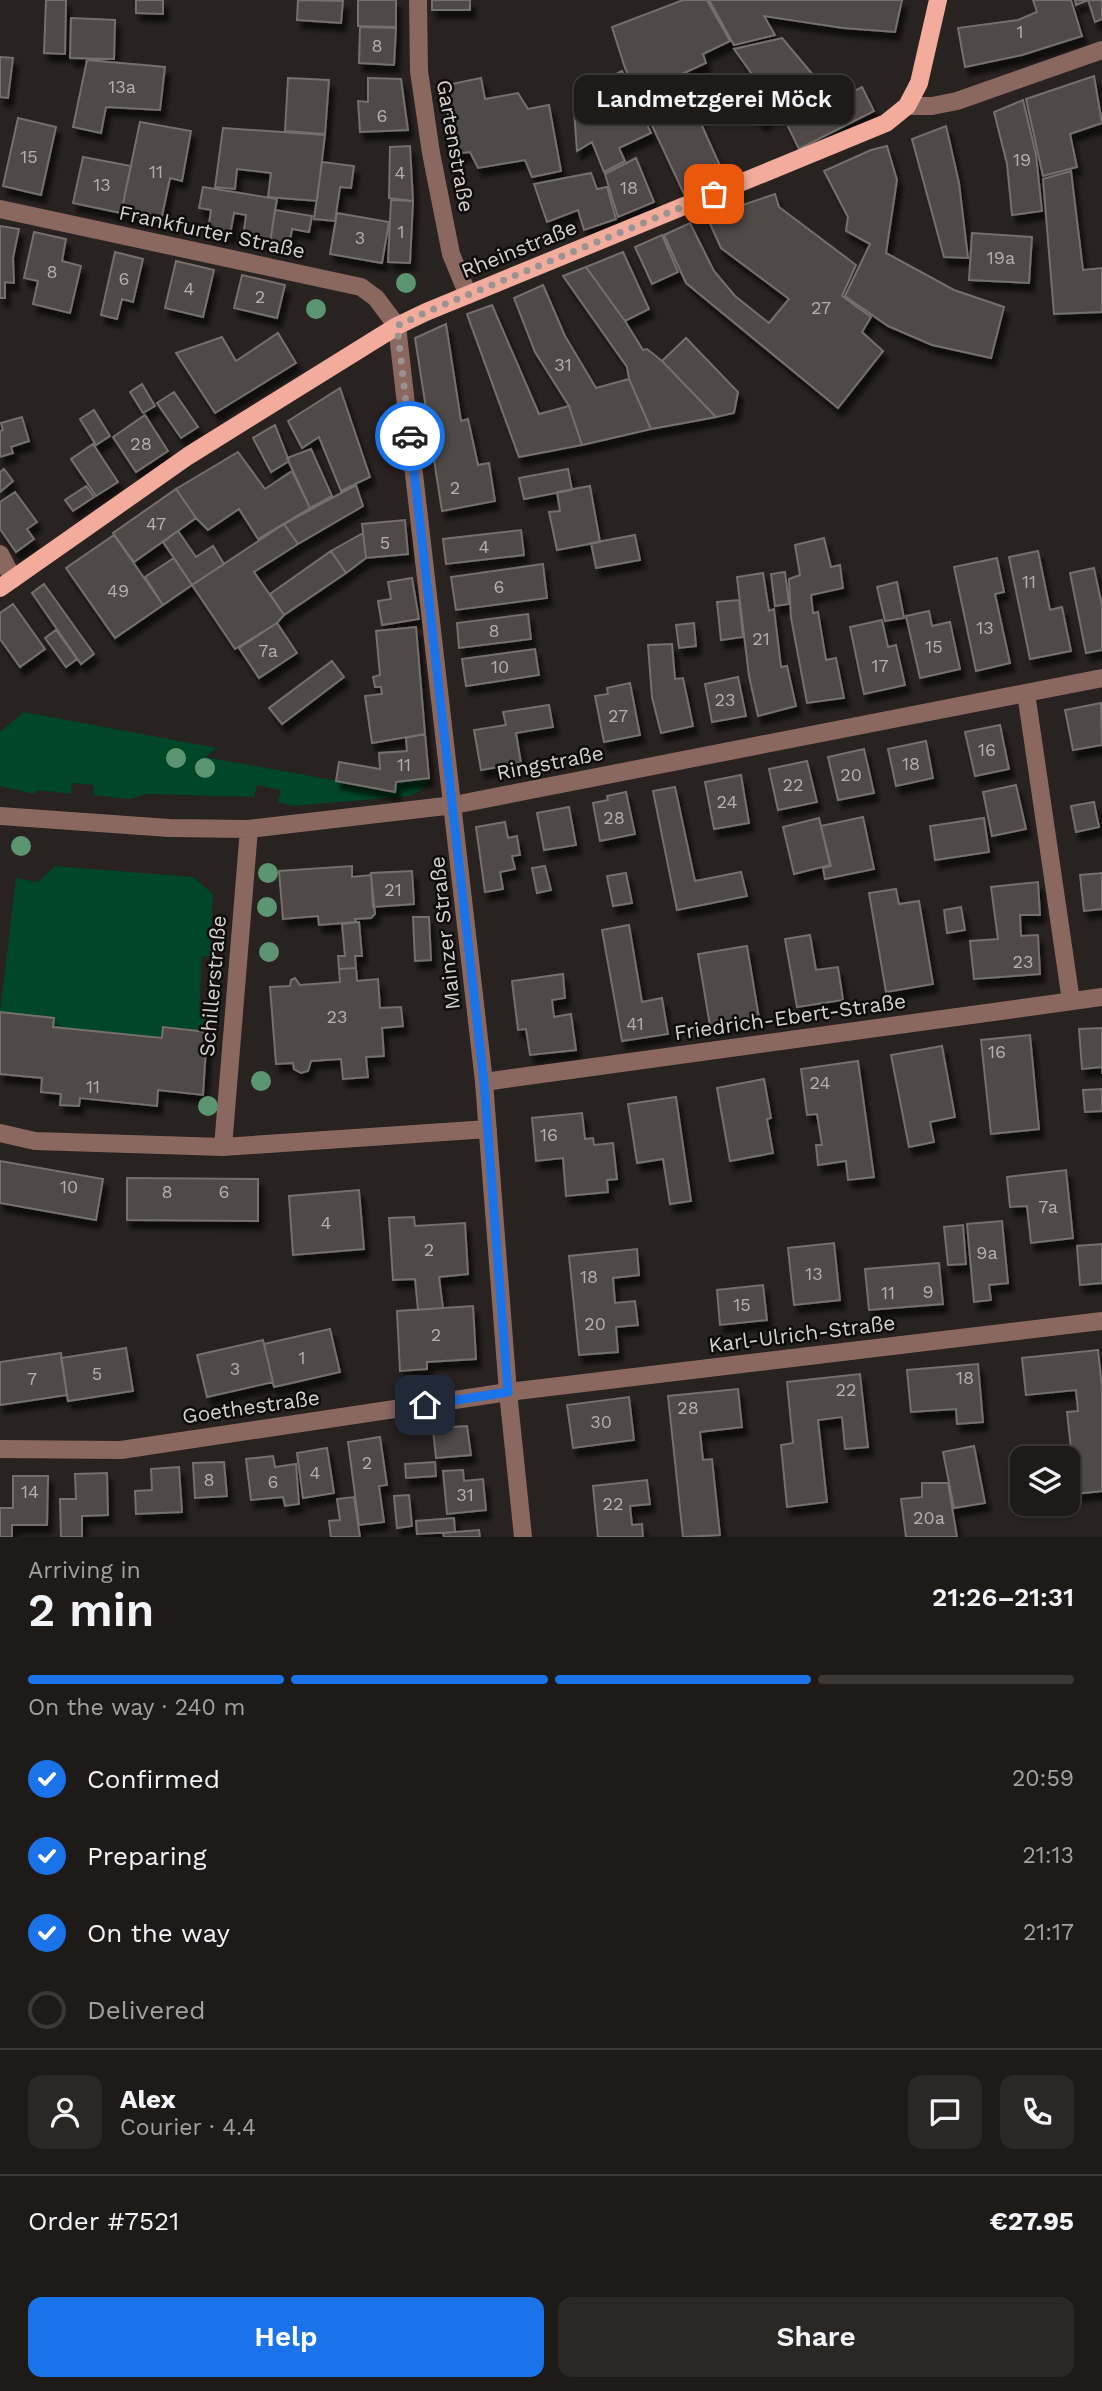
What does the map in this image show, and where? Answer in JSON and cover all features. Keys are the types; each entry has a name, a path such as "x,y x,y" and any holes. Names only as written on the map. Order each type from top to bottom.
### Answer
{"main road":[{"path":"907,106 919,83 938,0"},
{"name":"Rheinstraße","path":"7,584 188,456 397,326 886,123 907,106"}],"street":[{"name":"Gartenstraße","path":"418,0 419,71 431,152 451,254 468,295"},
{"path":"907,106 932,106 957,101 1102,50"},
{"name":"Frankfurter Straße","path":"0,209 361,287 376,298 397,326"},
{"name":"Mainzer Straße","path":"397,326 484,1082 508,1392 523,1537"},
{"path":"0,554 7,584"},
{"name":"Ringstraße","path":"0,816 169,828 248,829 454,805 1102,678"},
{"path":"1026,693 1071,1001"},
{"name":"Schillerstraße","path":"223,1147 248,829"},
{"name":"Friedrich-Ebert-Straße","path":"484,1082 1102,998"},
{"path":"0,1133 35,1141 223,1147 488,1129"},
{"name":"Karl-Ulrich-Straße","path":"508,1392 1102,1321"},
{"name":"Goethestraße","path":"0,1449 121,1450 508,1392"}],"green space":[{"path":"24,712 217,748 205,757 394,791 396,782 429,778 423,789 410,796 293,806 278,802 281,790 257,785 254,797 147,794 129,799 93,795 94,785 72,783 71,794 39,790 33,794 0,786 0,732"},
{"path":"55,866 193,877 213,894 210,956 202,956 199,1012 208,1013 207,1032 163,1027 162,1038 53,1027 54,1018 0,1012 16,878 38,882"}],"building":[{"path":"46,0 66,0 65,54 44,53"},
{"path":"136,0 163,0 163,14 136,13"},
{"path":"298,0 343,1 341,23 297,20"},
{"path":"358,0 396,0 396,27 358,26"},
{"path":"432,0 470,0 470,10 432,10"},
{"path":"683,0 707,0 730,41 703,54 706,63 671,79 683,100 693,95 704,113 698,117 726,179 685,196 625,68 612,27"},
{"path":"709,0 902,0 895,32 843,28 764,16 775,35 734,45"},
{"path":"1033,0 1071,0 1082,36 1022,55 965,67 958,28 1018,20 1037,12"},
{"path":"1075,0 1088,0 1076,5"},
{"path":"1088,0 1102,0 1102,19 1095,22"},
{"path":"71,18 115,20 114,59 70,58"},
{"path":"360,27 396,28 394,65 359,63"},
{"path":"782,38 835,101 862,87 874,111 799,149 780,110 761,123 734,90 754,77 734,49"},
{"path":"0,57 13,58 8,98 0,97"},
{"path":"87,60 165,67 160,110 106,107 101,133 73,127"},
{"path":"622,71 651,133 619,148 625,161 604,172 592,142 577,151 573,97"},
{"path":"1094,76 1102,123 1070,134 1077,167 1043,176 1026,99"},
{"path":"288,78 329,80 325,134 285,131"},
{"path":"368,78 401,79 408,130 360,132 358,101 368,102"},
{"path":"481,78 485,99 518,93 528,109 549,105 561,171 532,177 525,160 478,168 470,152 456,154 442,86"},
{"path":"1023,100 1036,155 1042,211 1012,215 1007,164 994,112"},
{"path":"18,118 56,127 41,195 3,186"},
{"path":"140,122 191,131 182,181 170,178 161,221 121,213"},
{"path":"946,126 959,183 968,258 944,257 912,139"},
{"path":"223,128 325,135 317,201 268,197 271,173 237,169 235,189 215,187"},
{"path":"410,146 413,201 389,198 390,147"},
{"path":"887,146 897,180 886,253 954,290 1004,307 991,358 932,345 888,326 845,296 870,244 846,231 848,217 824,171 871,150"},
{"path":"83,157 131,166 121,213 73,203"},
{"path":"636,158 654,202 618,217 605,174"},
{"path":"322,162 354,166 351,188 340,187 335,221 314,219"},
{"path":"1071,171 1083,270 1102,268 1102,312 1054,314 1043,179"},
{"path":"591,173 597,189 607,187 616,219 584,230 578,210 547,222 534,184"},
{"path":"203,187 277,199 270,242 243,238 246,215 234,213 230,235 208,231 211,210 199,208"},
{"path":"775,194 779,207 856,265 842,296 871,317 862,332 883,351 838,408 686,283 664,235 690,223 714,271 735,296 769,323 789,299 721,248 707,217"},
{"path":"391,200 413,201 410,263 388,262"},
{"path":"275,210 312,216 309,232 292,229 289,246 270,243"},
{"path":"337,213 389,222 382,263 330,254"},
{"path":"0,226 19,229 13,258 14,283 5,282 5,298 0,298"},
{"path":"34,232 66,239 62,261 81,266 70,313 33,304 38,281 24,278"},
{"path":"972,233 1032,237 1029,283 969,280"},
{"path":"662,235 678,272 652,284 635,247"},
{"path":"115,252 143,259 133,302 122,299 117,319 101,315"},
{"path":"623,252 649,309 625,321 586,267"},
{"path":"176,261 214,270 203,317 165,308"},
{"path":"586,267 643,350 647,349 662,361 716,417 651,429 629,379 627,367 563,276"},
{"path":"242,275 285,285 277,318 234,308"},
{"path":"543,285 565,336 596,388 629,379 651,429 582,445 569,406 535,352 514,298"},
{"path":"492,305 539,414 569,406 582,445 519,457 467,314"},
{"path":"446,324 461,421 468,419 478,465 489,463 495,501 442,511 415,338"},
{"path":"278,333 296,363 215,413 176,353 222,337 236,361"},
{"path":"686,338 738,392 734,413 716,417 662,361"},
{"path":"142,384 155,406 143,413 130,392"},
{"path":"340,388 370,477 341,491 319,437 302,448 288,421"},
{"path":"174,392 198,427 181,438 157,403"},
{"path":"94,410 110,436 96,445 80,419"},
{"path":"145,415 168,451 136,472 113,437"},
{"path":"22,417 29,441 11,447 13,453 0,457 0,431 3,430 1,423"},
{"path":"275,425 289,461 271,472 253,438"},
{"path":"93,444 118,482 96,496 71,459"},
{"path":"311,449 332,496 310,508 287,458"},
{"path":"238,452 265,489 292,471 310,508 258,539 239,509 208,530 176,489"},
{"path":"4,469 13,481 0,492 0,472"},
{"path":"568,469 572,490 524,499 519,478"},
{"path":"356,485 363,506 298,544 284,524"},
{"path":"86,486 94,497 73,511 65,500"},
{"path":"590,486 600,542 557,550 549,512 560,511 557,492"},
{"path":"176,489 196,518 134,562 113,533"},
{"path":"15,492 37,522 27,529 34,539 16,552 0,529 0,502"},
{"path":"405,520 408,554 366,558 362,524"},
{"path":"284,524 298,544 254,572 284,615 277,623 235,649 192,585"},
{"path":"521,530 524,555 446,564 443,539"},
{"path":"178,531 196,557 213,546 224,564 192,585 163,542"},
{"path":"363,533 366,558 346,573 331,551"},
{"path":"114,535 163,605 115,638 66,568"},
{"path":"635,535 640,560 596,568 591,543"},
{"path":"824,538 831,567 840,565 843,588 811,595 813,613 818,612 826,660 836,658 844,698 807,703 791,618 789,579 800,575 795,545"},
{"path":"331,551 346,573 284,615 270,594"},
{"path":"1038,551 1050,610 1062,607 1071,651 1030,659 1009,557"},
{"path":"174,558 192,585 163,605 145,577"},
{"path":"997,558 1004,592 995,594 1010,663 976,671 954,567"},
{"path":"543,564 547,598 456,610 451,577"},
{"path":"1094,568 1102,606 1102,650 1086,653 1070,573"},
{"path":"785,572 789,604 775,606 771,574"},
{"path":"763,573 769,611 774,609 781,667 787,666 796,706 758,716 749,676 737,577"},
{"path":"412,578 419,619 382,625 378,601 391,599 388,582"},
{"path":"897,582 904,618 885,621 877,587"},
{"path":"44,584 94,654 81,664 32,593"},
{"path":"739,600 743,637 721,640 717,602"},
{"path":"13,604 45,649 20,667 0,639 0,613"},
{"path":"929,611 932,626 950,622 960,669 920,678 906,616"},
{"path":"528,614 531,639 459,648 457,623"},
{"path":"882,620 888,647 896,645 905,685 864,694 850,627"},
{"path":"277,623 297,653 259,678 239,648"},
{"path":"694,623 696,646 679,648 676,625"},
{"path":"416,627 425,734 372,743 365,696 382,694 381,687 375,687 373,677 380,675 376,631"},
{"path":"56,630 77,659 66,667 45,638"},
{"path":"672,644 675,679 683,678 693,726 661,733 652,697 648,645"},
{"path":"535,649 539,675 466,686 462,659"},
{"path":"332,661 344,677 282,724 269,708"},
{"path":"738,677 746,716 712,722 705,684"},
{"path":"630,683 640,735 604,742 595,696 608,694 607,688"},
{"path":"1101,703 1102,745 1073,750 1065,710"},
{"path":"549,705 553,727 516,733 521,763 481,770 474,730 506,725 503,712"},
{"path":"1000,725 1009,769 975,776 965,732"},
{"path":"425,734 429,778 396,782 395,792 336,781 339,762 380,769 379,753 407,751 406,738"},
{"path":"926,741 933,778 896,786 888,749"},
{"path":"864,749 874,793 838,800 828,757"},
{"path":"807,761 817,802 778,810 769,769"},
{"path":"741,775 749,823 714,829 705,782"},
{"path":"1016,785 1026,829 992,836 983,792"},
{"path":"675,787 695,881 741,872 747,896 677,910 653,791"},
{"path":"626,792 635,834 600,841 593,803 608,800 607,796"},
{"path":"1094,802 1099,827 1076,832 1071,806"},
{"path":"569,807 576,845 544,850 537,813"},
{"path":"863,817 874,869 825,879 823,868 831,866 821,826"},
{"path":"819,818 830,865 794,874 783,827"},
{"path":"984,818 989,852 935,860 930,826"},
{"path":"505,822 508,838 517,836 520,855 512,856 515,869 500,872 503,889 485,892 476,827"},
{"path":"352,866 352,877 371,875 375,914 371,918 319,925 318,916 283,919 279,871"},
{"path":"545,866 551,890 537,893 532,868"},
{"path":"412,871 414,904 373,907 371,873"},
{"path":"626,873 632,903 613,906 607,876"},
{"path":"1102,873 1102,909 1084,911 1080,875"},
{"path":"1038,882 1040,915 1020,915 1021,936 1038,935 1040,974 974,979 970,941 998,939 991,887"},
{"path":"896,889 899,904 919,901 933,984 886,992 869,893"},
{"path":"961,907 965,930 947,933 944,910"},
{"path":"413,917 429,917 431,960 415,961"},
{"path":"359,922 362,956 355,956 356,968 339,969 338,956 345,956 342,924"},
{"path":"629,925 642,1002 662,998 668,1034 622,1041 602,930"},
{"path":"810,935 816,970 838,967 843,1000 797,1007 785,939"},
{"path":"747,946 759,1018 710,1026 698,954"},
{"path":"356,968 357,981 378,979 380,1008 401,1007 403,1026 382,1028 384,1056 366,1057 368,1077 343,1079 341,1059 311,1061 308,1071 301,1073 294,1069 293,1063 276,1064 270,987 290,986 291,980 295,978 300,985 340,982 339,969"},
{"path":"563,974 565,998 552,1000 554,1017 571,1014 576,1050 530,1055 526,1029 518,1030 512,981"},
{"path":"0,1012 54,1018 53,1027 162,1038 163,1027 207,1032 203,1095 158,1090 157,1106 80,1098 79,1106 60,1105 61,1094 41,1092 42,1078 0,1074"},
{"path":"1102,1028 1102,1067 1082,1069 1079,1029"},
{"path":"1030,1035 1039,1129 991,1134 981,1040"},
{"path":"942,1046 955,1117 930,1122 934,1142 909,1147 891,1055"},
{"path":"858,1061 874,1177 848,1180 846,1161 818,1165 816,1145 822,1145 817,1114 807,1115 801,1069"},
{"path":"764,1079 771,1118 767,1119 773,1153 730,1161 717,1088"},
{"path":"1102,1089 1102,1111 1085,1112 1083,1090"},
{"path":"676,1097 691,1201 670,1204 663,1159 637,1163 628,1104"},
{"path":"582,1113 585,1139 593,1138 594,1145 613,1143 617,1179 607,1180 608,1192 566,1196 563,1158 536,1161 532,1118"},
{"path":"0,1161 103,1179 96,1220 0,1203"},
{"path":"1066,1170 1073,1238 1031,1243 1027,1206 1010,1207 1007,1177"},
{"path":"127,1178 258,1179 258,1221 127,1220"},
{"path":"359,1190 364,1249 293,1255 289,1196"},
{"path":"414,1217 415,1226 465,1223 468,1274 439,1277 443,1308 418,1310 415,1279 393,1280 389,1218"},
{"path":"1002,1221 1008,1283 989,1285 991,1300 974,1302 967,1224"},
{"path":"963,1225 966,1264 948,1265 944,1227"},
{"path":"834,1243 840,1300 794,1305 788,1248"},
{"path":"1102,1244 1102,1283 1080,1285 1077,1246"},
{"path":"637,1249 639,1275 613,1278 615,1303 635,1301 638,1325 616,1327 618,1352 579,1355 569,1256"},
{"path":"939,1263 943,1304 869,1310 865,1269"},
{"path":"763,1285 767,1320 720,1325 717,1290"},
{"path":"473,1306 476,1359 427,1362 427,1369 400,1371 397,1311"},
{"path":"330,1329 340,1372 274,1387 264,1344"},
{"path":"263,1340 273,1382 207,1397 197,1355"},
{"path":"126,1348 133,1391 68,1401 61,1358"},
{"path":"1098,1350 1102,1387 1102,1491 1080,1494 1080,1446 1071,1446 1067,1412 1078,1411 1076,1390 1026,1395 1022,1358"},
{"path":"61,1353 67,1395 0,1405 0,1362"},
{"path":"978,1364 983,1422 957,1424 956,1409 911,1412 907,1370"},
{"path":"860,1374 868,1447 845,1449 842,1417 818,1420 827,1502 787,1507 781,1445 793,1443 787,1382"},
{"path":"738,1389 742,1427 700,1432 703,1460 712,1459 720,1535 683,1537 668,1396"},
{"path":"629,1397 634,1440 573,1448 567,1405"},
{"path":"450,1420 451,1427 467,1426 471,1455 436,1458 432,1422"},
{"path":"380,1437 387,1485 379,1486 384,1522 359,1525 348,1442"},
{"path":"974,1446 985,1503 954,1508 943,1452"},
{"path":"327,1448 334,1493 303,1498 297,1453"},
{"path":"273,1456 275,1467 296,1464 299,1504 285,1506 283,1497 251,1500 246,1459"},
{"path":"224,1462 227,1496 195,1498 193,1463"},
{"path":"435,1462 436,1476 406,1478 405,1464"},
{"path":"179,1467 182,1512 136,1514 135,1491 152,1490 151,1469"},
{"path":"463,1470 464,1481 483,1479 486,1510 447,1514 443,1471"},
{"path":"107,1473 108,1515 82,1516 82,1537 61,1537 60,1499 76,1499 75,1474"},
{"path":"13,1476 48,1476 47,1525 12,1525 12,1537 0,1537 0,1508 13,1508"},
{"path":"647,1480 650,1504 630,1506 632,1525 642,1524 643,1537 598,1537 593,1486"},
{"path":"922,1483 948,1483 957,1537 906,1537 901,1499 922,1497"},
{"path":"409,1495 412,1526 397,1528 394,1496"},
{"path":"354,1497 360,1537 331,1537 329,1521 340,1520 337,1499"},
{"path":"454,1518 455,1532 417,1534 416,1521"},
{"path":"479,1530 480,1537 444,1537 443,1533"}],"way so far":[{"path":"410,436 397,326 714,194"}],"place":[{"name":"Landmetzgerei Möck","path":"714,194"}],"route":[{"path":"410,436 484,1082 508,1392 425,1405"}]}
